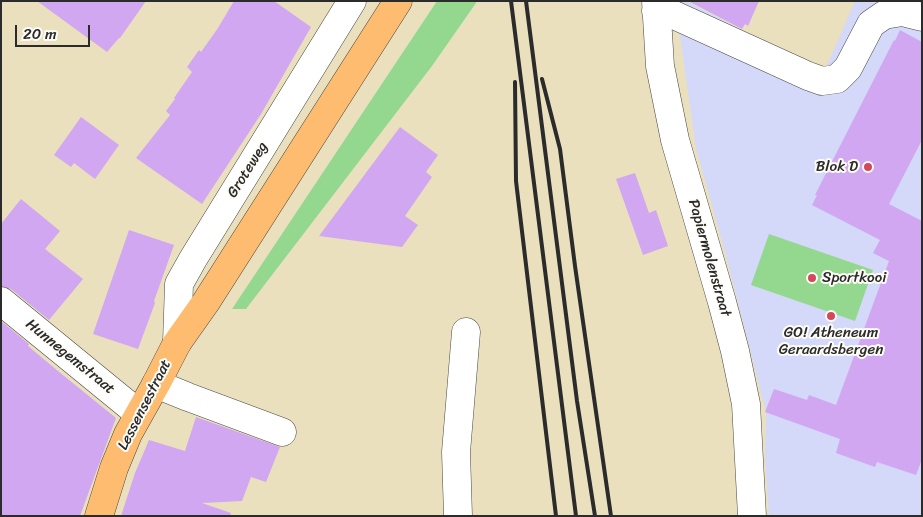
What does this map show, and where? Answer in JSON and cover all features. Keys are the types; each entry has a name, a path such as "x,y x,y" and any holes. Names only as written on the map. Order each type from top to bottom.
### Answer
{"main road":[{"name":"Lessensestraat","path":"99,516 114,468 128,434 177,343 206,302 398,1"}],"street":[{"name":"Groteweg","path":"177,343 179,284 349,3"},
{"path":"656,6 822,81 838,79 843,74 871,24 884,15 902,12 922,17"},
{"name":"Papiermolenstraat","path":"656,6 660,66 676,140 735,351 746,404 752,516"},
{"name":"Hunnegemstraat","path":"1,301 138,413"},
{"path":"458,516 456,452 466,332"},
{"path":"156,384 282,432"}],"shaded area":[{"name":"GO! Atheneum Geraardsbergen","path":"675,1 686,1 824,72 855,1 922,1 922,516 769,516 765,457 766,412 696,148"}],"green space":[{"path":"437,1 476,1 476,3 432,66 246,309 232,309"},
{"name":"Sportkooi","path":"769,234 873,270 855,321 751,285"}],"building":[{"path":"37,1 146,1 120,38 107,52"},
{"path":"234,1 274,1 311,27 261,114 202,204 136,158 170,115 166,111 192,72 187,67 199,50 201,52"},
{"path":"688,1 759,1 748,26 745,24 742,29"},
{"path":"900,30 922,42 922,140 889,204 922,221 922,459 916,475 877,462 875,467 836,453 840,439 765,412 774,389 807,400 809,395 836,405 889,261 873,253 880,240 812,205 817,195 815,195"},
{"path":"81,117 119,145 95,179 74,163 71,167 54,155"},
{"path":"400,127 438,155 426,172 432,177 405,216 418,225 402,247 319,236"},
{"path":"635,173 649,213 656,210 668,246 643,255 616,179"},
{"path":"21,199 60,231 45,249 83,279 49,320 11,289 1,286 1,224"},
{"path":"129,230 174,245 138,349 93,334"},
{"path":"1,321 29,344 28,346 116,418 80,516 1,516"},
{"path":"196,417 280,447 266,482 251,477 242,501 202,503 231,513 230,516 121,516 135,473 149,440 185,451"}],"railway":[{"path":"511,1 576,516"},
{"path":"526,1 577,401 595,516"},
{"path":"542,79 560,149 611,516"},
{"path":"515,82 516,181 556,516"}],"place":[{"name":"Blok D","path":"868,167"},
{"name":"Sportkooi","path":"812,278"},
{"name":"GO! Atheneum Geraardsbergen","path":"831,316"}]}
